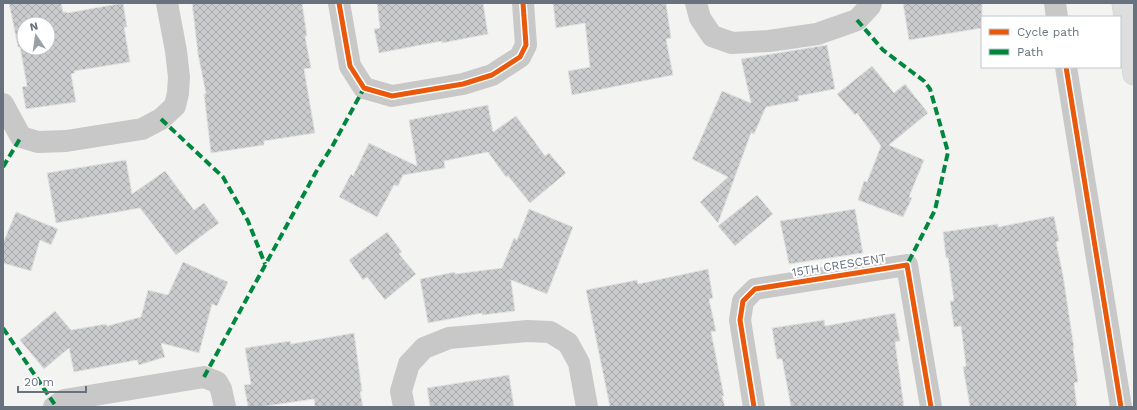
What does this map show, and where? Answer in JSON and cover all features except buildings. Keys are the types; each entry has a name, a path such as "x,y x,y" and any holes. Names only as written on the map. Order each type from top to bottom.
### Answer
{"street":[{"path":"3,104 21,138 38,142 66,141 142,129 161,119 175,106 179,77 176,51 167,3"},
{"path":"339,3 350,66 364,88 392,96 463,84 492,75 514,62 520,57 526,45 523,3"},
{"path":"696,3 700,18 712,36 732,43 769,41 817,34 857,20 871,3"},
{"path":"1055,3 1057,16"},
{"path":"1123,3 1134,74"},
{"path":"1066,68 1121,407"},
{"name":"15TH CRESCENT","path":"754,407 740,320 743,301 755,289 907,265 931,407"},
{"path":"404,407 401,391 409,364 424,348 449,338 527,331 550,332 568,343 580,363 587,407"},
{"path":"54,407 64,400 204,377 217,382 221,389 224,407"}],"marked path":[{"path":"857,20 883,50 924,81 930,89 948,152 935,210 907,265"},
{"path":"204,377 316,172 333,145 364,88"},
{"path":"161,119 223,177 248,221 265,264"},
{"path":"3,167 21,137"},
{"path":"3,328 55,405"}],"cycle path":[{"path":"339,3 350,66 364,88 392,96 463,84 492,75 520,57 526,45 523,3"},
{"path":"1066,68 1121,407"},
{"path":"754,407 740,320 743,301 755,289 907,265 931,407"}]}
